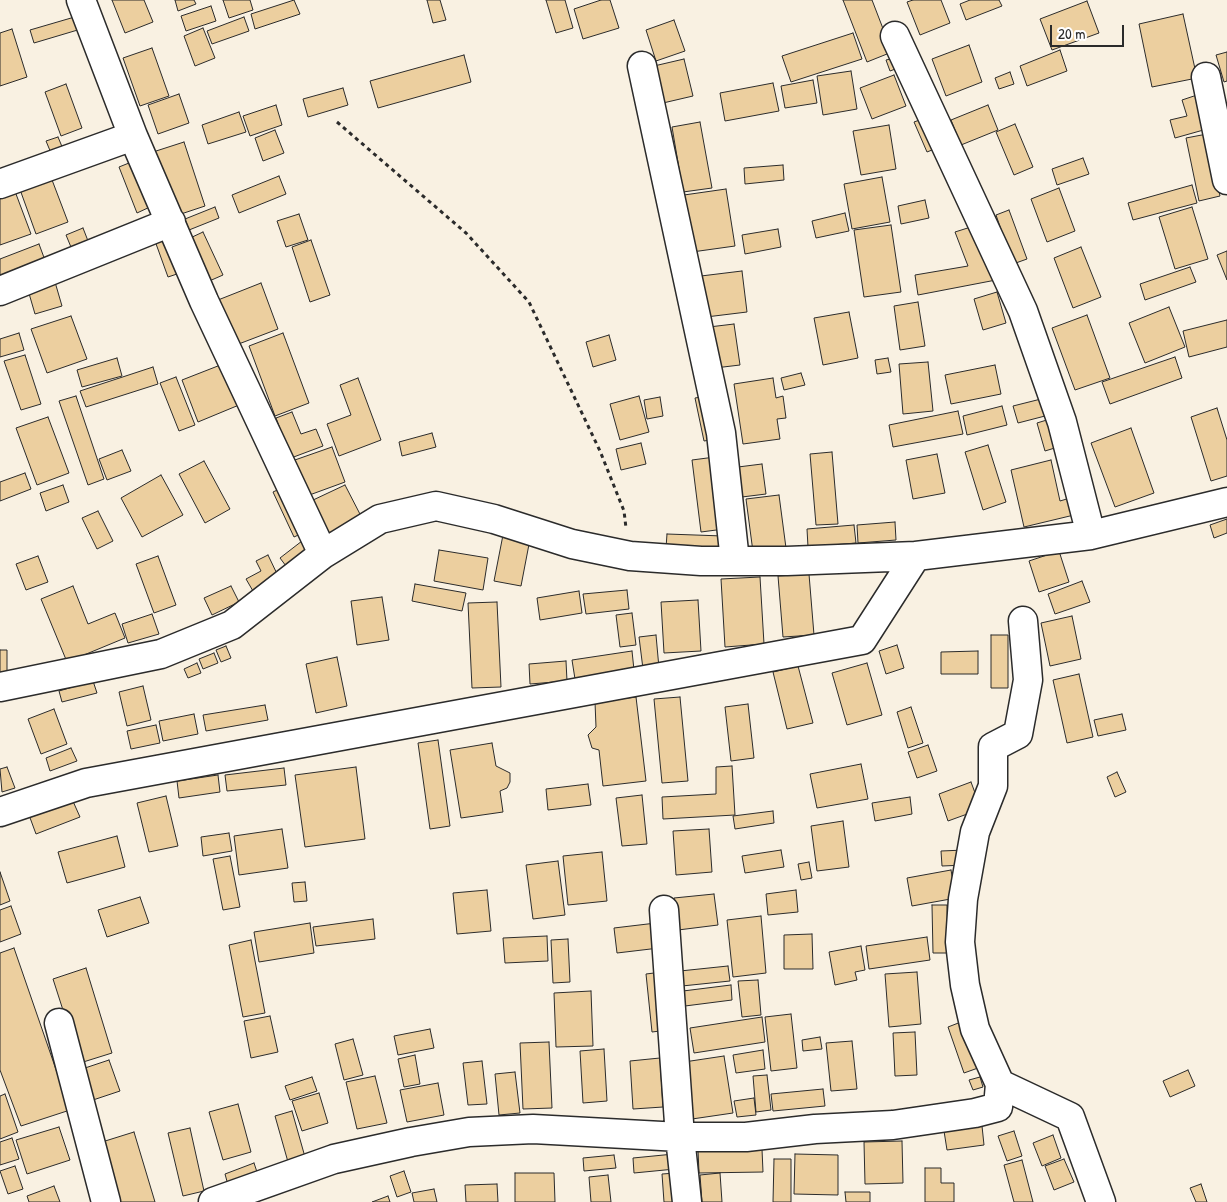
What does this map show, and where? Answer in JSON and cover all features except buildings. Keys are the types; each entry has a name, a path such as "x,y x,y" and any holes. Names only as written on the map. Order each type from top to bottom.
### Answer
{"street":[{"path":"81,0 133,136 204,301 323,554"},
{"path":"895,36 1023,311 1062,422 1091,535"},
{"path":"642,66 721,433 735,561"},
{"path":"1206,77 1227,180"},
{"path":"0,184 133,136"},
{"path":"0,291 171,222"},
{"path":"0,687 170,650 232,625 323,554 380,519 436,506 494,519 572,544 630,556 701,562 916,556 1091,535 1227,502"},
{"path":"0,812 86,783 862,640 916,556"},
{"path":"213,1202 334,1159 411,1142 469,1132 533,1129 680,1137 746,1137 815,1129 894,1125 975,1113 998,1106 1000,1084 975,1029 965,985 960,942 963,899 975,832 993,786 993,747 1018,734 1028,680 1022,621"},
{"path":"664,910 680,1137 687,1202"},
{"path":"59,1022 106,1202"},
{"path":"1000,1084 1070,1117 1101,1202"}],"path":[{"path":"337,122 466,233 529,302 600,451 624,511 630,556"}]}
